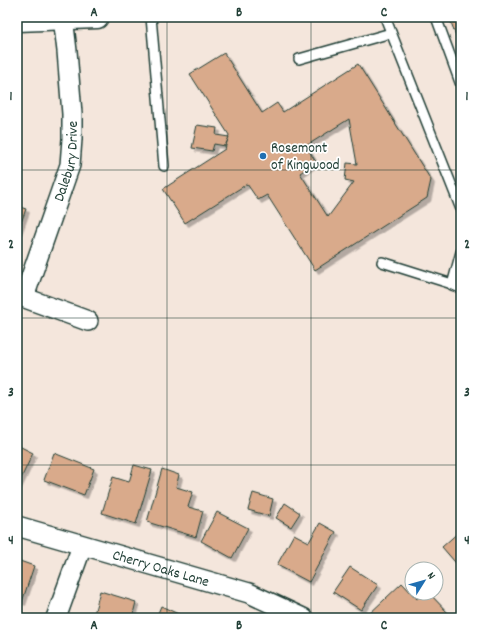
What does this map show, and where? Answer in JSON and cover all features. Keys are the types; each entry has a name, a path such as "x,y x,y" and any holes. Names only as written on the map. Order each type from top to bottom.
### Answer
{"street":[{"path":"17,20 97,17"},
{"name":"Dalebury Drive","path":"21,296 70,165 72,114 63,18"},
{"path":"21,296 88,320"},
{"name":"Cherry Oaks Lane","path":"17,526 249,594 303,618"},
{"path":"56,618 82,546"}],"lane":[{"path":"151,17 164,166"},
{"path":"385,17 461,208"},
{"path":"436,17 461,85"},
{"path":"299,59 391,33"},
{"path":"452,284 461,252"},
{"path":"382,262 461,288"}],"building":[{"path":"449,17 461,17 461,49"},
{"name":"Rosemont of Kingwood","path":"224,53 262,113 277,103 283,112 358,64 431,180 427,198 315,270 267,195 258,200 247,184 185,223 163,189 225,149 229,135 190,74","holes":["349,119 357,164 347,163 345,180 354,182 328,217 300,173 316,162 306,146"]},
{"path":"197,125 217,128 216,135 229,137 225,146 214,144 212,151 192,148"},
{"path":"17,206 26,209 17,234"},
{"path":"17,445 33,453 17,487"},
{"path":"54,453 94,469 84,495 44,480"},
{"path":"134,465 152,470 136,524 102,513 113,477 129,482"},
{"path":"162,469 179,475 176,487 193,492 188,507 203,511 196,537 147,522"},
{"path":"253,493 273,499 269,516 248,510"},
{"path":"285,503 300,513 291,527 276,518"},
{"path":"217,512 248,528 232,558 201,541"},
{"path":"320,523 336,532 309,582 277,565 294,534 309,542"},
{"path":"461,530 461,569 442,547"},
{"path":"17,560 34,566 22,602 17,600"},
{"path":"350,567 378,585 361,610 333,592"},
{"path":"402,583 404,585 404,601 437,601 448,613 444,618 423,618 420,615 417,618 369,618 367,616"},
{"path":"100,591 136,602 132,618 93,618"},
{"path":"161,606 187,618 156,618"}],"place":[{"name":"Rosemont of Kingwood","path":"263,156"}]}
